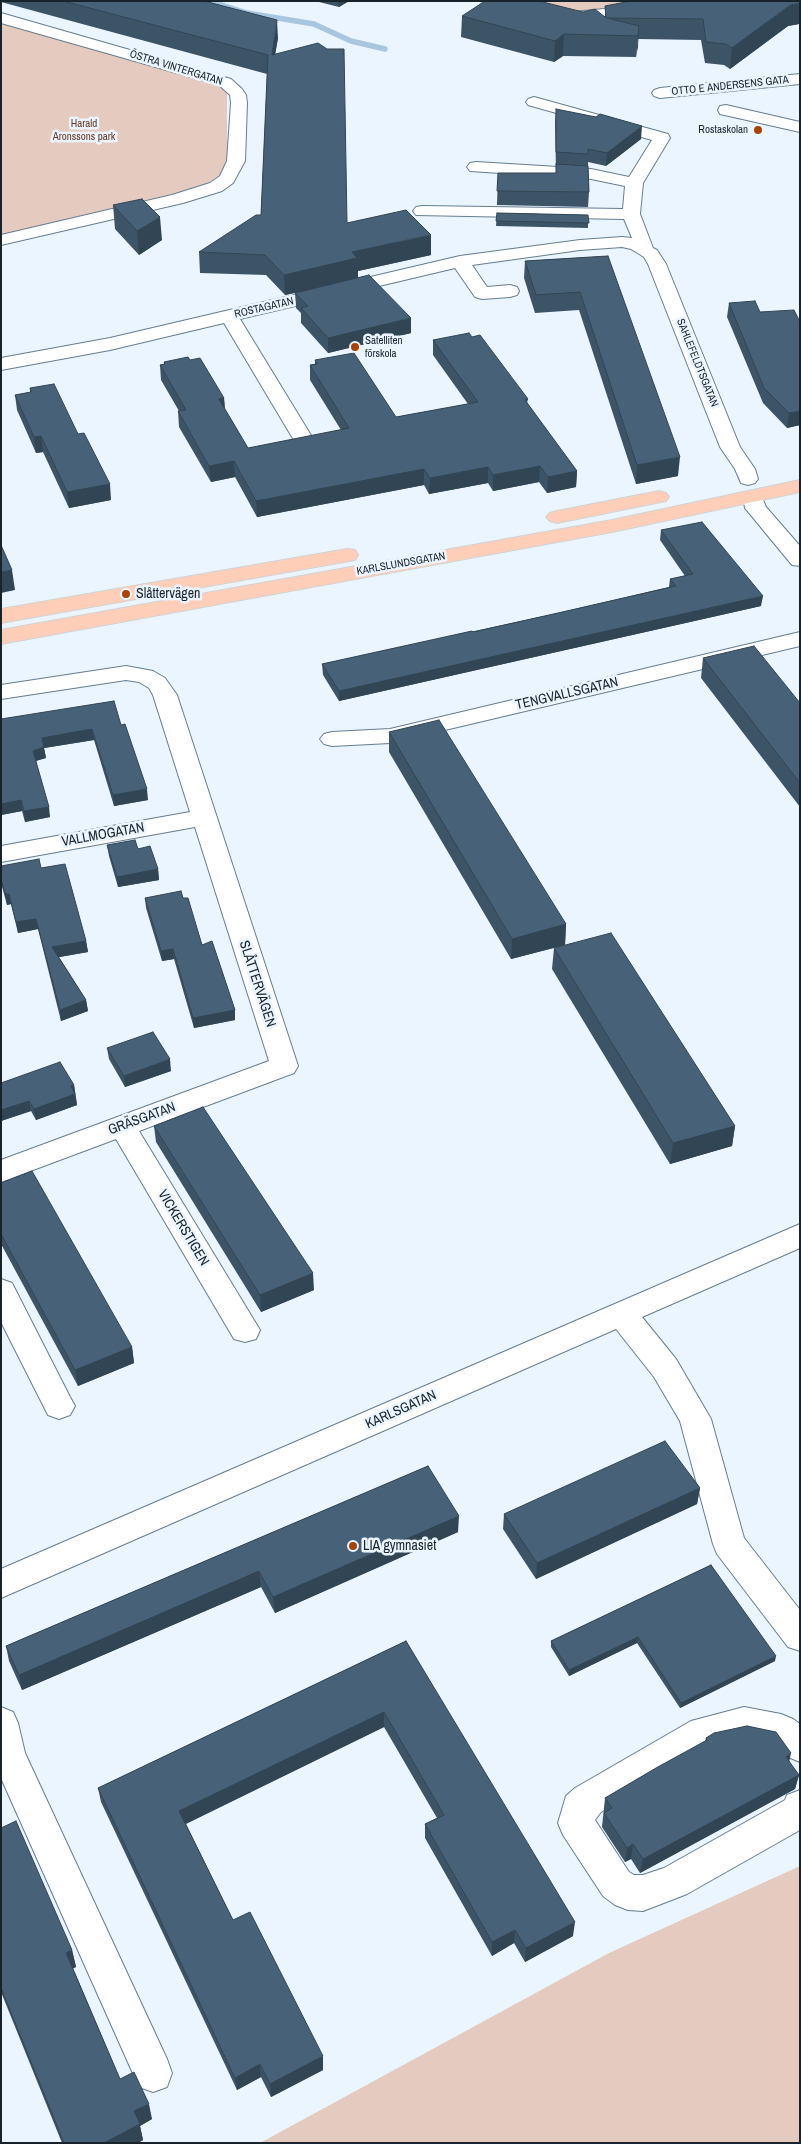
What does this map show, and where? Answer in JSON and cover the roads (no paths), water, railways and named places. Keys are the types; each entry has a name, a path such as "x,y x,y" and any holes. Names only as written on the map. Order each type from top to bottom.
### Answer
{"main road":[{"name":"KARLSLUNDSGATAN","path":"1,637 612,526 750,488 800,467"},
{"name":"KARLSLUNDSGATAN","path":"1,616 472,532 750,488 800,486"}],"street":[{"path":"504,1 573,17 604,14 671,1"},
{"name":"ÖSTRA VINTERGATAN","path":"1,18 225,82 234,88 238,95 239,103 236,161 227,179 216,186 177,199 1,240"},
{"name":"OTTO E ANDERSENS GATA","path":"660,93 800,79"},
{"path":"422,211 631,214 634,183 662,138 534,102"},
{"path":"726,110 800,127"},
{"path":"476,167 591,174 634,183"},
{"name":"SAHLEFELDTSGATAN","path":"631,214 645,248 657,264 730,447 745,469 750,488"},
{"name":"ROSTAGATAN","path":"1,364 110,344 460,261 608,243 636,244 645,248"},
{"path":"460,261 482,293 510,291"},
{"path":"229,316 302,437"},
{"path":"750,488 756,508 800,560"},
{"name":"TENGVALLSGATAN","path":"332,739 390,736 800,639"},
{"name":"SLÅTTERVÄGEN","path":"1,692 126,672 145,676 157,683 165,695 284,1066"},
{"name":"VALLMOGATAN","path":"1,854 204,817"},
{"name":"GRÄSGATAN","path":"1,1171 284,1066"},
{"name":"VICKERSTIGEN","path":"122,1126 245,1330"},
{"name":"KARLSGATAN","path":"1,1584 800,1236"},
{"path":"1,1291 60,1406"},
{"path":"621,1314 665,1368 695,1419 729,1544 800,1636"},
{"path":"1,1723 8,1754 10,1781 153,2073"},
{"path":"800,1746 781,1730 744,1723 703,1732 588,1800 579,1808 576,1823 616,1884 628,1892 643,1893 674,1882 798,1812 800,1807"}],"waterway":[{"path":"209,1 247,13 314,24 351,41 385,49"}],"place":[{"name":"Rostaskolan","path":"758,130"},
{"name":"Satelliten förskola","path":"355,347"},
{"name":"Slåttervägen","path":"126,594"},
{"name":"LIA gymnasiet","path":"353,1546"}],"park label":[{"name":"Harald Aronssons park","path":"84,130"}]}
